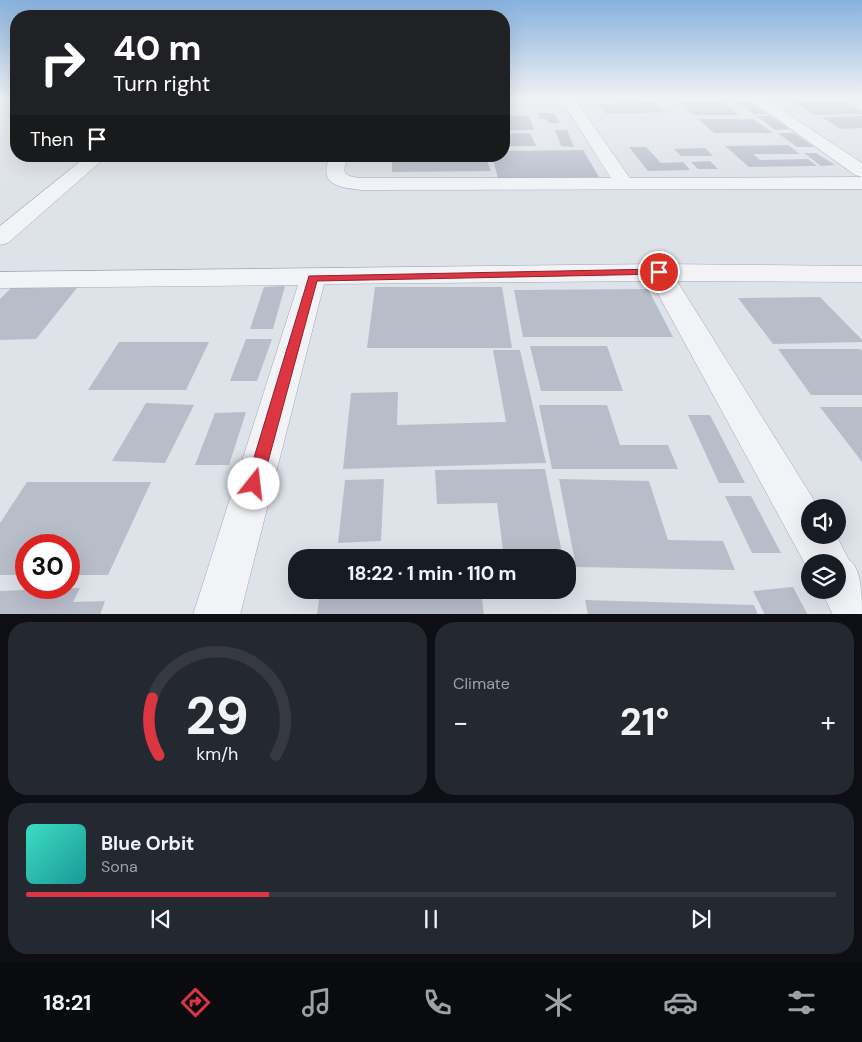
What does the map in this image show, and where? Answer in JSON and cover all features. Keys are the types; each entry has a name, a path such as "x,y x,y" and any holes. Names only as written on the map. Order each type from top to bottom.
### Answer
{"street":[{"path":"587,127 624,183"},
{"path":"797,127 862,171"},
{"path":"0,238 91,162"},
{"path":"337,162 334,169 336,176 345,182 381,185 862,183"},
{"path":"0,280 313,278 659,272 862,274"},
{"path":"659,272 801,516"},
{"path":"216,614 313,278"},
{"path":"846,592 859,614"}],"building":[{"path":"510,127 533,127 534,130 510,130"},
{"path":"707,127 764,127 773,133 714,133"},
{"path":"771,127 786,127 790,129 775,130"},
{"path":"837,127 862,127 862,128 841,129"},
{"path":"555,130 567,130 574,147 561,146"},
{"path":"530,133 536,146 510,146 510,134"},
{"path":"778,133 794,133 814,147 797,147"},
{"path":"788,145 800,154 753,154 760,160 808,159 817,166 749,167 725,146"},
{"path":"629,147 646,147 661,163 683,162 690,170 648,171"},
{"path":"705,148 713,156 681,156 674,149"},
{"path":"583,150 599,177 498,178 494,162 510,162 510,151"},
{"path":"804,153 816,153 835,165 821,166"},
{"path":"710,161 718,169 698,169 691,162"},
{"path":"392,162 487,162 491,171 392,172"},
{"path":"80,284 36,339 0,340 0,299 13,286"},
{"path":"285,286 273,329 250,329 264,287"},
{"path":"375,287 502,287 512,348 367,348"},
{"path":"648,289 673,337 523,337 514,290"},
{"path":"820,297 862,342 773,344 738,298"},
{"path":"246,339 272,339 257,381 230,381"},
{"path":"119,342 209,342 186,390 88,390"},
{"path":"530,346 607,346 623,391 541,391"},
{"path":"778,349 860,349 862,351 862,395 811,395"},
{"path":"493,350 520,350 546,463 343,469 351,393 398,392 397,425 506,422"},
{"path":"146,403 194,405 165,463 112,461"},
{"path":"539,405 607,405 620,445 668,445 678,469 552,469"},
{"path":"820,407 862,407 862,462"},
{"path":"246,412 229,465 195,465 215,413"},
{"path":"688,415 710,415 745,483 719,483"},
{"path":"545,469 561,549 503,549 497,503 437,504 435,470"},
{"path":"384,479 381,541 338,543 345,480"},
{"path":"559,479 649,481 668,540 723,541 735,570 576,567 576,549 573,549"},
{"path":"27,482 151,482 108,575 80,575 80,534 15,534 15,575 0,575 0,523"},
{"path":"725,496 751,496 781,553 752,553"},
{"path":"793,587 807,614 764,614 753,591"},
{"path":"15,590 15,599 74,599 73,602 105,601 100,614 0,614 0,591"},
{"path":"319,599 482,599 484,614 317,614"},
{"path":"585,600 754,605 758,614 588,614"}],"route":[{"path":"254,484 313,278 659,272"}]}
